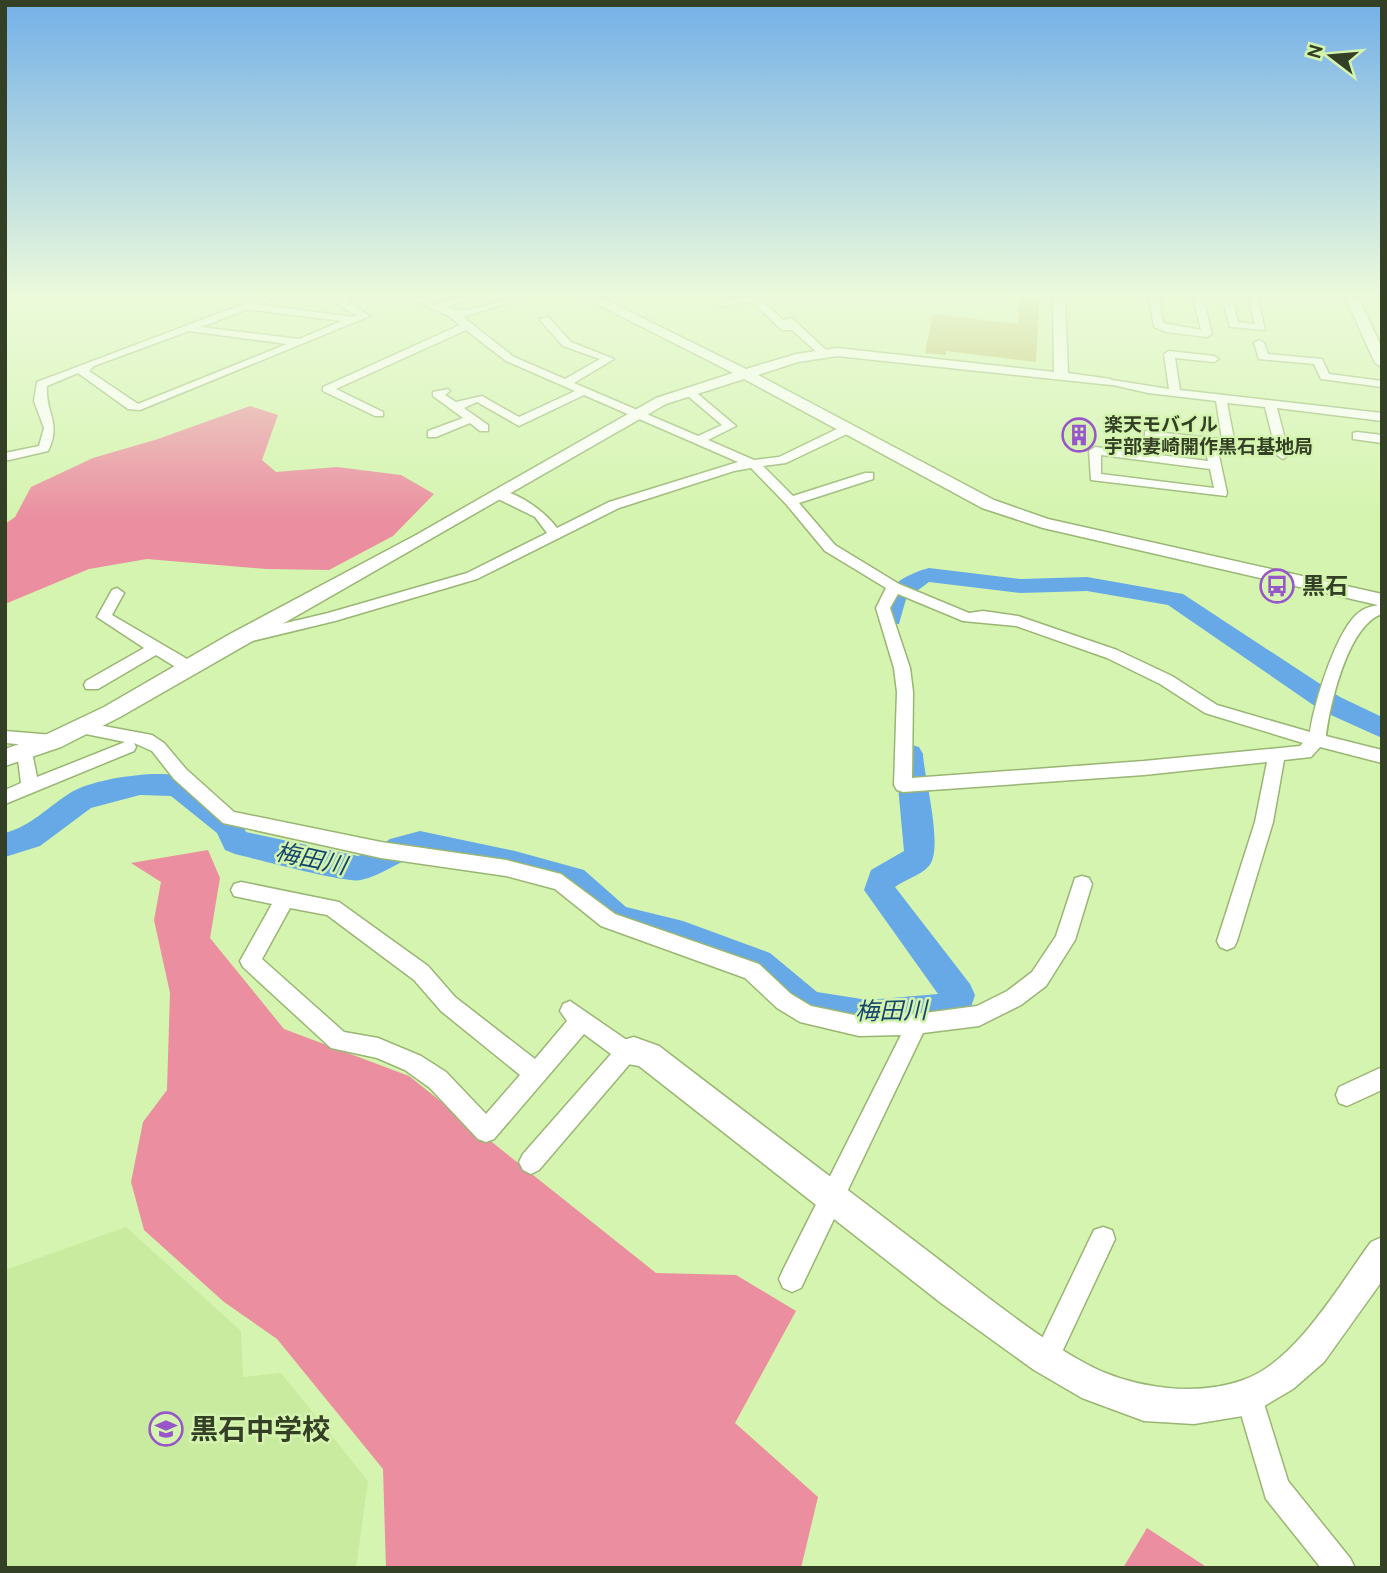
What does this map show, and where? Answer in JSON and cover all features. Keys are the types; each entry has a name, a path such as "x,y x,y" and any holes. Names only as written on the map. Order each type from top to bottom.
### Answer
{"street":[{"path":"5,457 44,448 50,428 40,401 41,384 78,370"},
{"path":"83,370 132,407 140,407 231,370"},
{"path":"368,370 327,389 379,414"},
{"path":"535,370 755,465 791,501 830,548 899,589 968,618 983,616 1018,621 1071,639 1166,680 1211,709 1382,757"},
{"path":"564,384 588,370"},
{"path":"738,370 988,504 1030,519 1382,600"},
{"path":"30,787 15,755 82,728 499,495 637,414 688,391 758,370"},
{"path":"1013,370 1221,399 1382,417"},
{"path":"1060,370 1060,376"},
{"path":"1172,370 1175,393"},
{"path":"1322,370 1325,377 1382,384"},
{"path":"444,391 437,394 484,428"},
{"path":"688,391 730,426 699,440"},
{"path":"455,407 475,395 519,422 582,392"},
{"path":"1149,433 1229,444 1221,399"},
{"path":"1270,405 1283,455"},
{"path":"432,434 471,419"},
{"path":"237,639 291,628 424,592 472,576 554,533 640,496 732,467 755,465 798,454 845,430"},
{"path":"1357,436 1382,439"},
{"path":"1210,442 1221,493 1095,477 1095,451 1215,466"},
{"path":"791,501 869,476"},
{"path":"499,495 540,514 554,533"},
{"path":"899,589 883,608 902,668 910,785 1305,752 1317,739 1324,697 1353,628 1366,614 1382,609"},
{"path":"117,593 104,617 187,667"},
{"path":"92,685 156,648"},
{"path":"82,728 146,739 158,747 212,805 229,818 397,851 506,868 561,882 608,920 626,929 688,946 752,971 784,1001 807,1015 859,1026 917,1024 979,1016 1014,998 1039,979 1065,940 1082,884"},
{"path":"5,737 53,741"},
{"path":"5,797 128,747"},
{"path":"1227,941 1264,822 1278,754"},
{"path":"242,890 332,908 421,973 448,1004 536,1074"},
{"path":"285,899 250,961 339,1041 378,1048 413,1063 438,1080 486,1131 536,1074 576,1016 626,1052"},
{"path":"792,1279 917,1024"},
{"path":"531,1162 626,1052 634,1050 649,1056 1046,1358 1094,1386 1144,1404 1194,1406 1249,1397 1281,1377 1312,1350 1382,1253"},
{"path":"1347,1095 1382,1078"},
{"path":"1046,1358 1103,1239"},
{"path":"1249,1397 1276,1489 1340,1568"}],"shaded area":[{"path":"250,406 278,415 262,460 276,472 337,467 401,475 434,494 393,536 329,570 266,569 147,559 89,569 5,604 5,524 15,517 31,487 93,458 158,439"},
{"path":"208,850 220,878 210,938 284,1029 409,1076 656,1273 736,1275 796,1311 735,1423 818,1497 801,1568 386,1568 383,1469 277,1339 224,1302 144,1230 131,1182 143,1122 167,1090 170,993 154,920 161,882 131,863"},
{"name":"黒石中学校","path":"126,1227 241,1331 243,1377 281,1373 368,1481 356,1568 5,1568 5,1270"},
{"path":"1147,1528 1208,1568 1123,1568"}],"building":[{"name":"楽天モバイル 宇部妻崎開作黒石基地局","path":"1069,421 1087,423 1089,448 1070,446"}],"waterway":[{"name":"梅田川","path":"891,618 892,603 901,590 914,580 929,575 1021,586 1087,584 1175,599 1331,704 1382,728"},
{"name":"梅田川","path":"5,845 30,838 82,799 140,784 177,785 229,826 235,842 358,869 386,859 400,848 420,843 515,863 573,879 617,918 683,935 759,963 797,999 813,1007 868,1016 927,1012 956,1005 958,995 879,890 882,879 918,858 918,819 909,754"}],"place":[{"name":"楽天モバイル 宇部妻崎開作黒石基地局","path":"1079,435"},
{"name":"黒石","path":"1277,586"},
{"name":"黒石中学校","path":"166,1429"}]}
